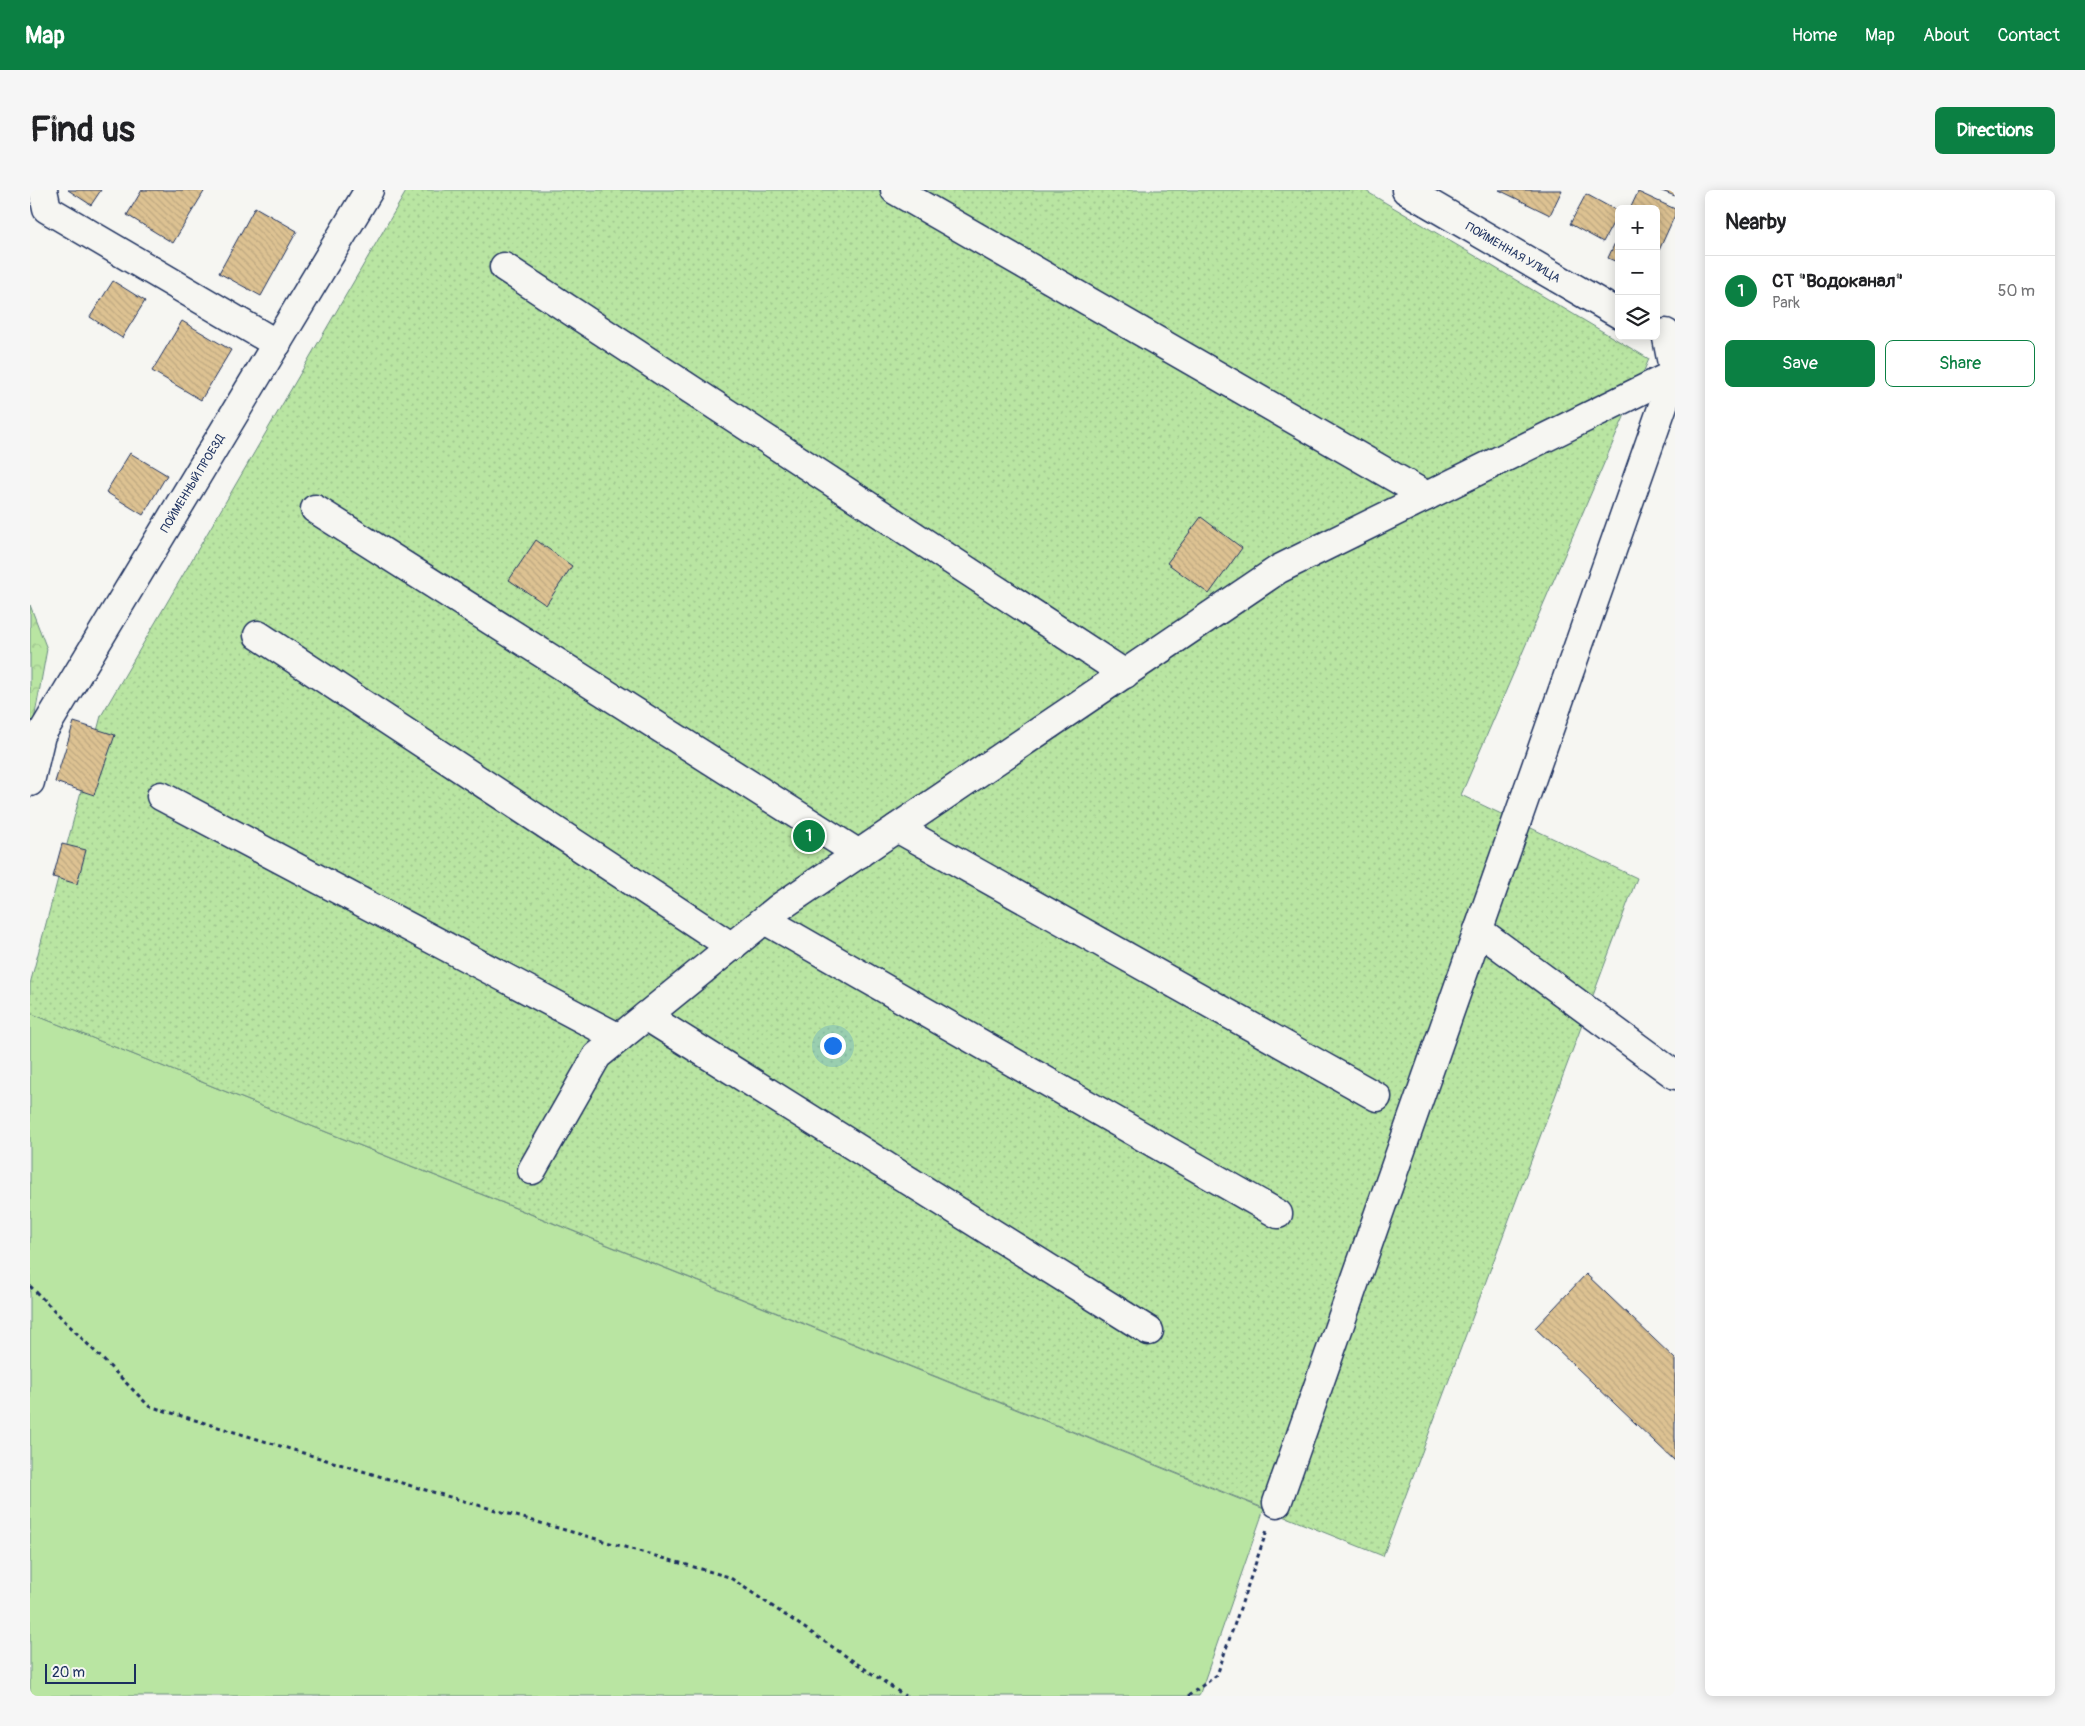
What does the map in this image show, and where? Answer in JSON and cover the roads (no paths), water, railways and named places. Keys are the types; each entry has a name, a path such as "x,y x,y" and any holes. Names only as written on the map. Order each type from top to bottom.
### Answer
{"street":[{"path":"43,190 47,209 277,344"},
{"name":"ПОЙМЕННЫЙ ПРОЕЗД","path":"30,782 41,735 369,190"},
{"path":"895,190 1427,496"},
{"name":"ПОЙМЕННАЯ УЛИЦА","path":"1406,190 1615,312"},
{"path":"504,267 1125,674"},
{"path":"1277,1503 1674,374 1666,330"},
{"path":"532,1170 597,1056 765,920 859,854 1279,569 1674,374"},
{"path":"315,509 859,854"},
{"path":"258,635 732,947"},
{"path":"161,796 619,1038"},
{"path":"897,828 1377,1097"},
{"path":"765,920 1278,1214"},
{"path":"1478,930 1675,1075"},
{"path":"646,1016 1149,1331"}],"place":[{"name":"СТ \"Водоканал\"","path":"809,836"}]}
